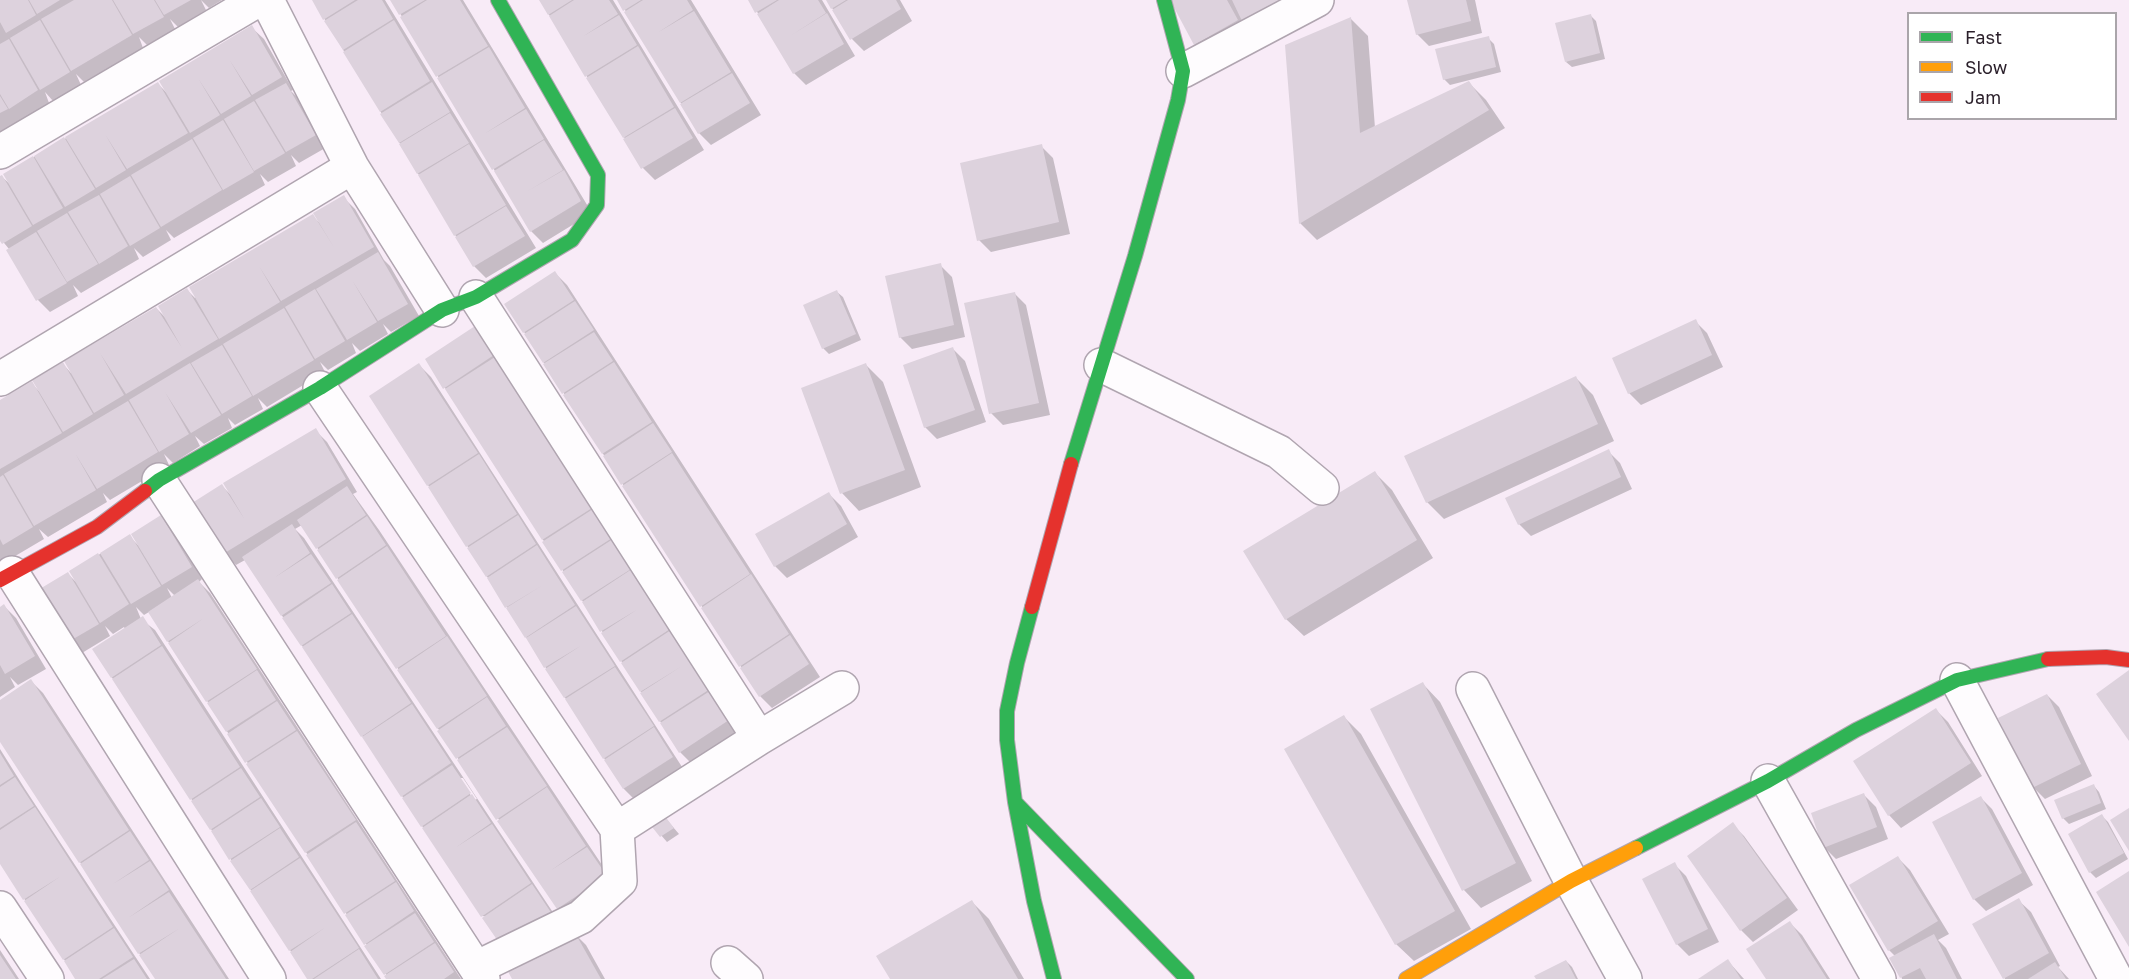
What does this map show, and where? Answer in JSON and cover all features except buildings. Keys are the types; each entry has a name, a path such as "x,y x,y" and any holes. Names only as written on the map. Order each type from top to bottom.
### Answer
{"street":[{"path":"0,152 258,0"},
{"path":"267,0 352,167 442,310"},
{"path":"269,979 6,577 97,526 159,480 320,388 442,310 476,297 572,240 597,205 598,175 498,0"},
{"path":"1054,979 1034,901 1015,802 1006,740 1007,711 1017,663 1071,465 1135,256 1178,100 1183,70 1164,0"},
{"path":"1183,70 1317,0"},
{"path":"0,379 352,167"},
{"path":"476,297 759,738"},
{"path":"1101,365 1279,452 1322,488"},
{"path":"159,480 479,974 581,917 620,881 617,829 320,388"},
{"path":"1406,979 1571,881 1768,781 1856,730 1957,680 2043,659 2106,657 2129,660"},
{"path":"1957,680 2116,979"},
{"path":"617,829 842,688"},
{"path":"1473,689 1571,881 1625,979"},
{"path":"1768,781 1879,979"},
{"path":"1015,802 1187,979"},
{"path":"0,908 47,979"}],"traffic: fast":[{"path":"145,491 159,480 320,388 442,310 476,297 572,240 597,205 598,175 498,0"},
{"path":"1071,464 1135,256 1178,100 1183,71 1164,0"},
{"path":"1032,607 1007,711 1007,740 1015,802 1187,979"},
{"path":"1636,848 1768,781 1856,730 1957,680 2048,659"},
{"path":"1015,802 1034,901 1054,979"}],"traffic: slow":[{"path":"1406,979 1571,881 1636,848"}],"traffic: jam":[{"path":"1032,607 1071,464"},
{"path":"0,580 97,527 145,491"},
{"path":"2048,659 2106,657 2129,660"}]}
